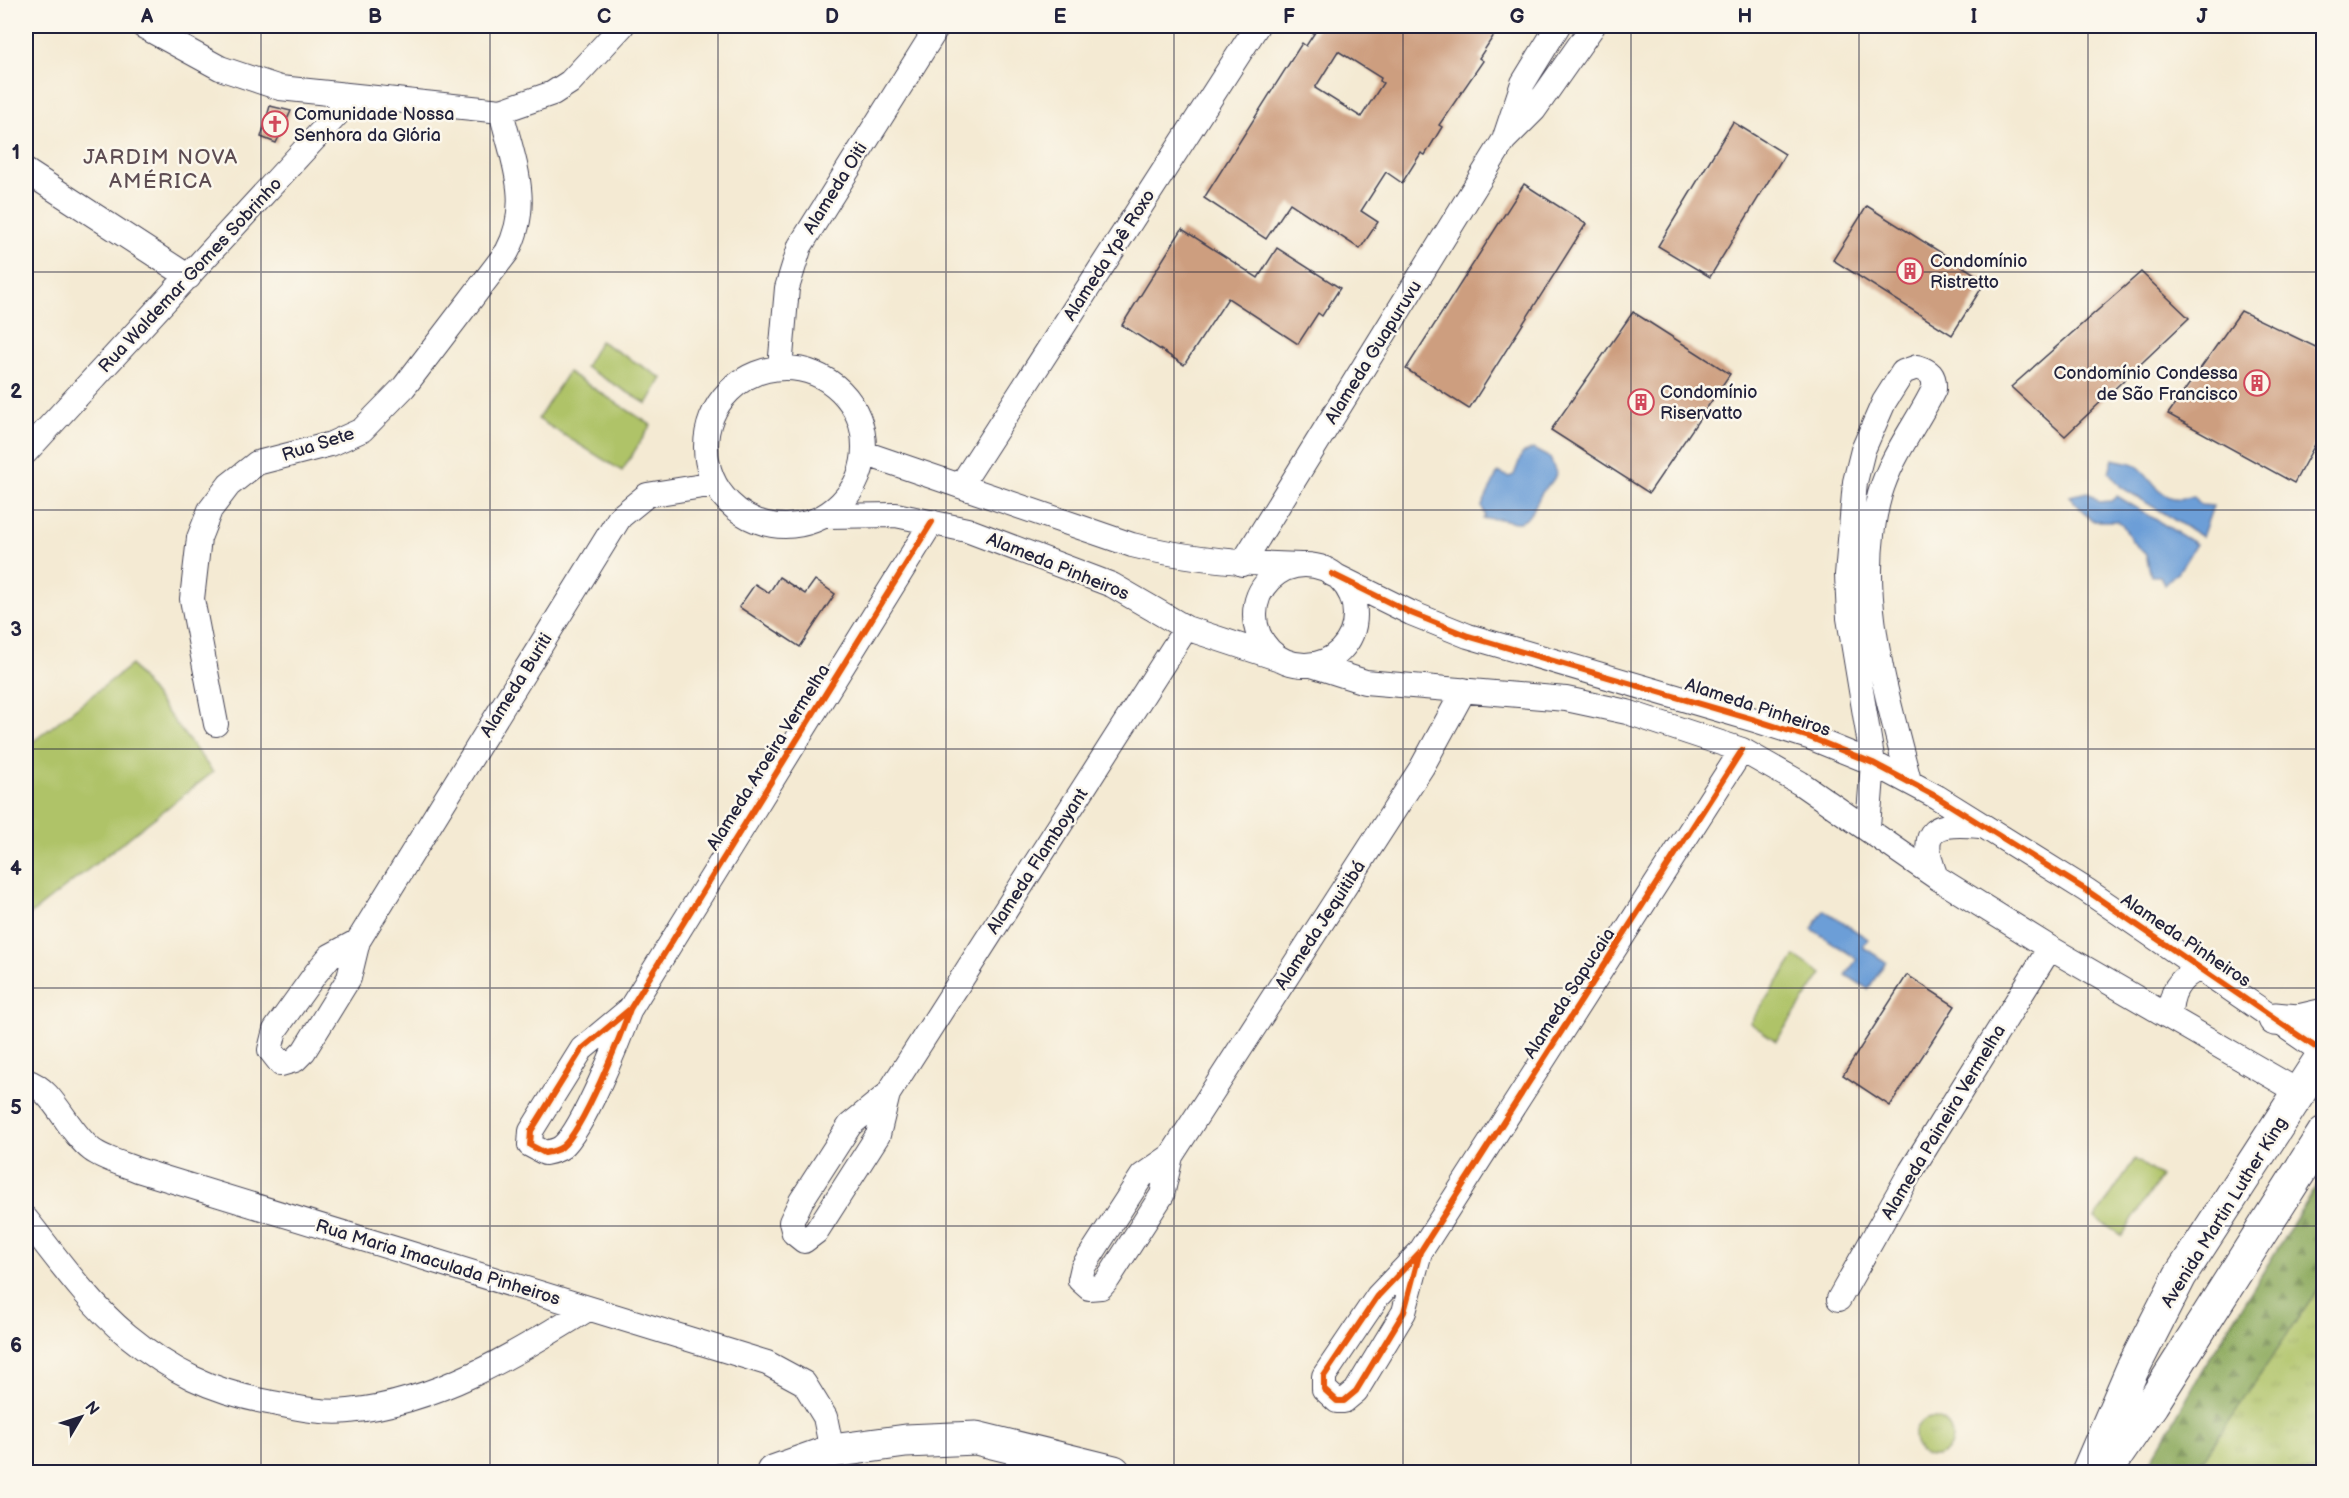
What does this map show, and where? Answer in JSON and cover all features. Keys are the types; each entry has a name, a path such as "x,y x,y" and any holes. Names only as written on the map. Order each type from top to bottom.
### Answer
{"main road":[{"path":"2275,1020 2298,1021 2324,1015"},
{"name":"Avenida Martin Luther King","path":"2088,1473 2132,1370 2180,1276 2311,1090 2324,1054"},
{"path":"2105,1473 2152,1404 2324,1133"},
{"path":"773,1473 832,1451 906,1442 976,1438 1039,1463 1114,1473"}],"street":[{"path":"143,26 220,69 280,88 501,111 553,93 570,82 622,26"},
{"name":"Alameda Oiti","path":"780,368 787,288 800,246 938,26"},
{"name":"Alameda Ypê Roxo","path":"961,485 1257,26"},
{"name":"Alameda Guapuruvu","path":"1242,564 1504,140 1523,83 1558,26"},
{"name":"Alameda Guapuruvu","path":"1504,140 1534,110 1593,26"},
{"name":"Rua Waldemar Gomes Sobrinho","path":"26,452 353,97"},
{"name":"Rua Sete","path":"216,724 192,599 199,538 210,510 228,485 257,463 331,444 362,430 404,387 507,252 517,233 522,206 501,111"},
{"path":"26,171 189,277"},
{"path":"1868,827 1873,763 1849,618 1847,574 1855,482 1863,450 1884,402 1903,372 1917,367 1926,370 1935,380 1934,389 1890,466 1875,514 1870,555 1871,592 1881,668 1909,781"},
{"path":"780,368 807,371 831,383 850,402 862,426 864,453 859,478 845,500 825,516 801,525 776,526 752,519 730,504 715,484 707,459 707,433 716,408 732,388 755,374 780,368"},
{"path":"1863,450 1890,466"},
{"path":"864,453 1132,545 1167,554 1242,564 1301,565 1317,567 1332,574 1345,585 1353,601 1353,627 1342,650 1328,660 1312,665 1295,665 1280,659 1267,649 1259,635 1255,620 1256,604 1262,589 1272,578 1286,569 1301,565"},
{"name":"Alameda Buriti","path":"358,941 330,956 275,1030 270,1050 281,1064 295,1060 304,1051 349,978 358,941 620,517 647,495 715,484"},
{"name":"Alameda Pinheiros","path":"825,516 896,515 994,539 1112,585 1186,628 1280,659"},
{"name":"Alameda Aroeira Vermelha","path":"630,1009 582,1049 531,1131 530,1145 545,1153 562,1148 573,1133 616,1047 630,1009 932,522"},
{"name":"Alameda Pinheiros","path":"1332,574 1411,613 1468,636 1513,651 1632,682 1755,720 1809,737 1873,763 1909,781 2085,890 2324,1054"},
{"name":"Alameda Flamboyant","path":"888,1094 878,1135 816,1232 804,1241 794,1233 791,1222 801,1201 850,1125 888,1094 1186,628"},
{"path":"1312,665 1365,682 1566,699 1628,712 1742,750 1800,783 1868,827 1936,877 2050,948 2170,1017 2311,1090"},
{"name":"Alameda Jequitibá","path":"1171,1156 1142,1176 1083,1267 1080,1280 1089,1288 1101,1287 1108,1279 1162,1195 1171,1156 1422,767 1464,690"},
{"name":"Alameda Sapucaia","path":"1420,1252 1404,1312 1356,1391 1344,1401 1337,1401 1330,1397 1324,1389 1324,1376 1378,1296 1420,1252 1742,750"},
{"path":"1936,877 1928,856 1929,840 1935,830 1951,824 1982,826"},
{"name":"Alameda Paineira Vermelha","path":"1839,1299 1911,1172 2050,948"},
{"path":"2170,1017 2170,1002 2175,986 2189,973 2200,968"},
{"name":"Rua Maria Imaculada Pinheiros","path":"26,1082 36,1084 49,1096 72,1131 94,1151 138,1170 767,1363 804,1383 825,1417 832,1451"},
{"path":"26,1219 78,1283 125,1334 175,1371 226,1394 290,1407 347,1412 405,1401 456,1382 521,1351 588,1309"}],"green space":[{"path":"600,341 662,378 647,404 585,367"},
{"path":"568,372 651,425 622,471 538,419"},
{"path":"131,665 213,772 31,914 26,907 26,747"},
{"path":"1795,956 1822,974 1776,1041 1750,1023"},
{"path":"2135,1159 2161,1177 2122,1236 2095,1218"},
{"path":"2323,1175 2323,1472 2145,1472 2202,1371"},
{"path":"2323,1175 2323,1281 2195,1472 2145,1472 2202,1371"},
{"path":"1933,1418 1947,1423 1952,1437 1947,1451 1933,1456 1919,1451 1914,1437 1919,1423"}],"water":[{"path":"1533,449 1550,458 1556,473 1528,517 1517,522 1483,519 1485,515 1482,506 1498,472 1509,477 1514,475 1522,454"},
{"path":"2113,459 2136,465 2166,495 2173,498 2194,496 2201,505 2213,506 2202,537 2121,487 2109,472"},
{"path":"2088,492 2099,502 2111,501 2117,496 2196,544 2181,568 2164,585 2160,576 2151,576 2146,555 2132,541 2124,527 2117,521 2092,521 2069,496"},
{"path":"1824,910 1868,939 1863,947 1886,962 1868,989 1846,975 1857,959 1812,929"}],"building":[{"path":"1319,26 1500,26 1479,58 1483,61 1439,125 1442,127 1425,155 1421,153 1402,183 1386,172 1361,211 1378,222 1360,249 1290,203 1266,239 1204,198 1302,43 1306,46","holes":["1338,51 1381,78 1380,81 1383,83 1361,117 1315,88"]},
{"name":"Comunidade Nossa Senhora da Glória","path":"270,106 291,111 276,143 261,137"},
{"path":"1733,122 1785,154 1710,277 1658,246"},
{"path":"1524,184 1586,224 1469,409 1406,369"},
{"name":"Condomínio Ristretto","path":"1867,206 1986,281 1952,335 1833,260"},
{"path":"1182,229 1258,278 1277,248 1340,288 1322,316 1318,313 1298,344 1228,298 1184,365 1122,325"},
{"path":"2141,272 2189,318 2065,436 2011,387"},
{"name":"Condomínio Condessa de São Francisco","path":"2241,311 2324,351 2324,428 2294,483 2168,414"},
{"name":"Condomínio Riservatto","path":"1633,312 1730,374 1649,493 1551,430"},
{"path":"779,577 805,594 815,580 835,594 800,647 739,607 755,584 769,593"},
{"path":"1907,975 1955,1006 1890,1106 1843,1075"}],"cycle path":[{"path":"630,1009 582,1049 531,1131 530,1145 545,1153 562,1147 571,1137 600,1082 630,1009 932,522"},
{"path":"1332,574 1411,613 1468,636 1755,720 1809,737 1873,763 1937,797 2086,890 2324,1053"},
{"path":"1420,1252 1404,1312 1356,1391 1344,1401 1337,1401 1324,1389 1324,1376 1378,1296 1420,1252 1742,750"}],"place":[{"name":"Comunidade Nossa Senhora da Glória","path":"275,124"},
{"name":"Condomínio Ristretto","path":"1910,271"},
{"name":"Condomínio Condessa de São Francisco","path":"2257,383"},
{"name":"Condomínio Riservatto","path":"1641,402"}],"district":[{"name":"JARDIM NOVA AMÉRICA","path":"161,169"}]}
